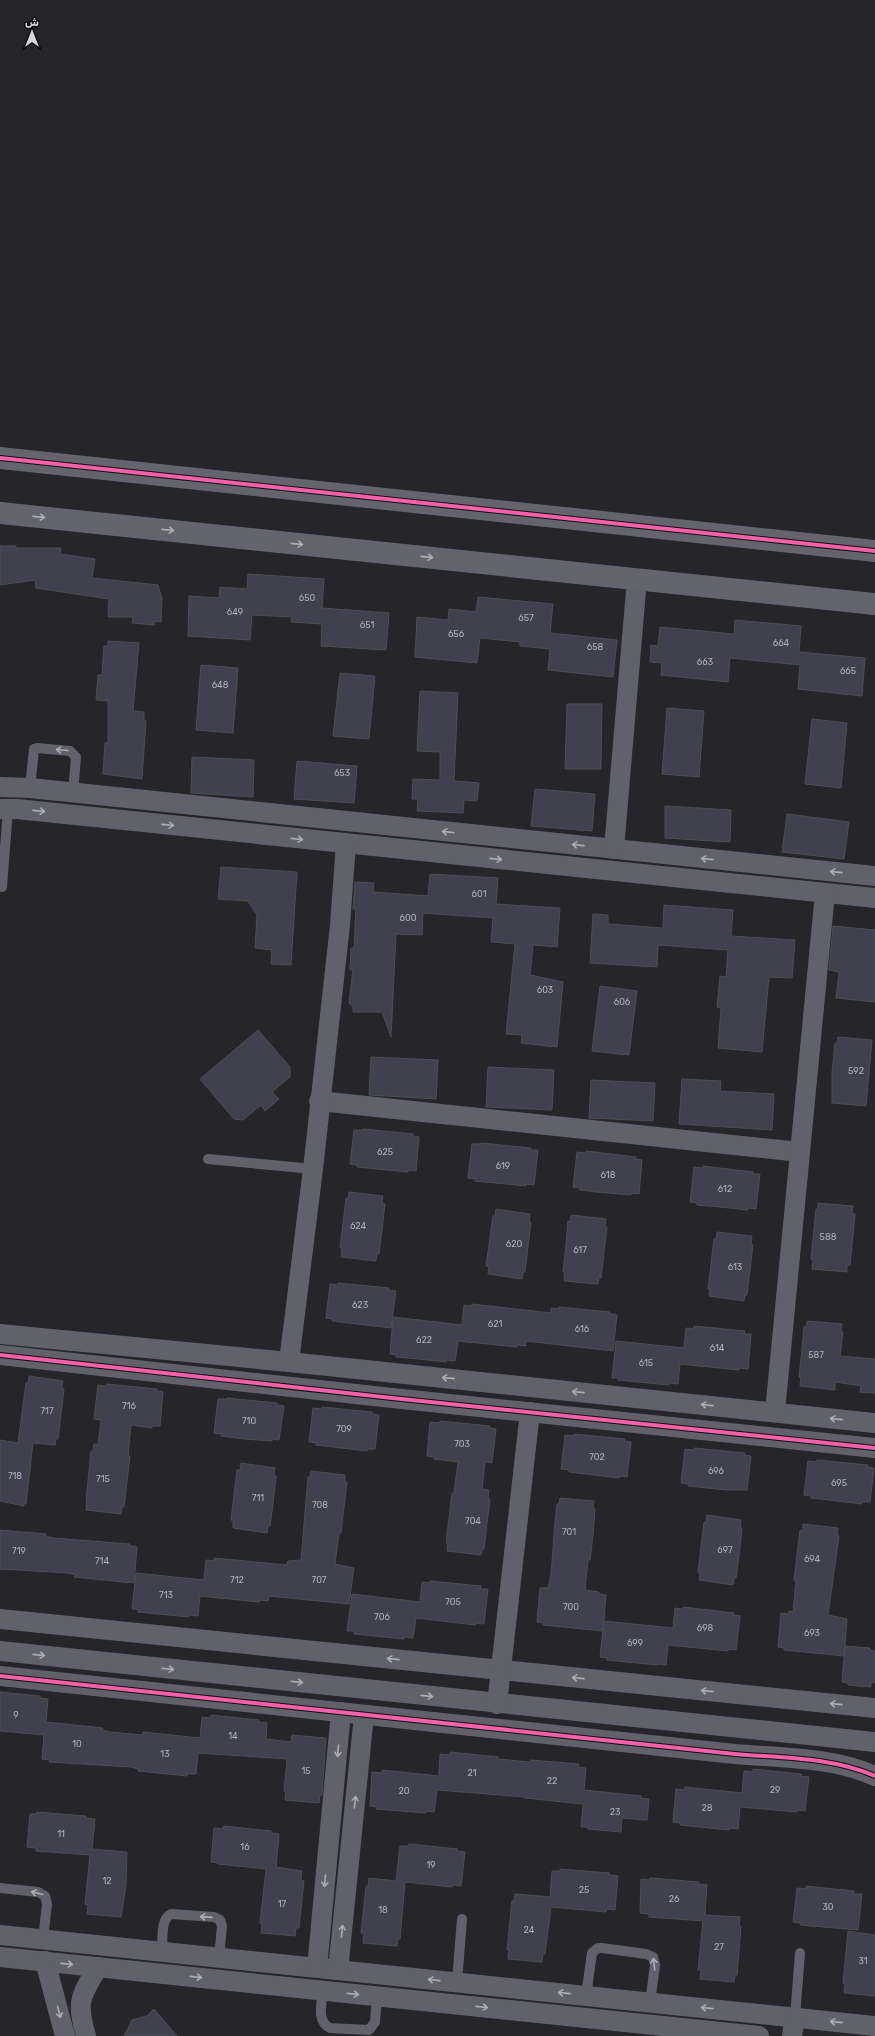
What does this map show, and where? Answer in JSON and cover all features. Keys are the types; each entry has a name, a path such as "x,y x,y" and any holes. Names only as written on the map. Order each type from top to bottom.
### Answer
{"street":[{"path":"0,458 875,551"},
{"path":"0,513 875,604"},
{"path":"614,849 637,579"},
{"path":"0,787 30,788 875,876"},
{"path":"4,809 875,898"},
{"path":"289,1362 313,1169 319,1101 340,925 346,844"},
{"path":"753,1436 766,1412 800,1152 825,893"},
{"path":"319,1101 800,1152"},
{"path":"0,1334 875,1422"},
{"path":"84,1365 87,1343"},
{"path":"0,1355 875,1448"},
{"path":"497,1704 501,1670 521,1411 515,1386"},
{"path":"0,1618 875,1708"},
{"path":"0,1651 497,1704 875,1742"},
{"path":"0,1676 735,1754 829,1762 846,1765 875,1776"},
{"path":"246,1702 248,1677"},
{"path":"317,1968 341,1712"},
{"path":"338,1970 364,1715"},
{"path":"735,1754 736,1728"},
{"path":"0,1935 650,2002 793,2027 875,2026"},
{"path":"0,1957 377,1996 653,2030 759,2036"},
{"path":"45,1961 65,2036"},
{"path":"80,2035 80,2003 85,1988 98,1967"}],"lane":[{"path":"30,788 34,749 70,750 76,757 73,793"},
{"path":"2,887 4,809"},
{"path":"208,1159 313,1169"},
{"path":"0,1888 38,1892 45,1896 47,1904 43,1939"},
{"path":"162,1952 164,1922 167,1916 171,1914 214,1918 220,1920 222,1926 219,1958"},
{"path":"457,1982 462,1919"},
{"path":"586,1996 592,1953 598,1948 602,1948 646,1954 653,1957 655,1965 650,2002"},
{"path":"793,2027 800,1953"},
{"path":"323,1990 321,2017 324,2025 330,2028 366,2030 372,2028 375,2022 377,1996"}],"building":[{"path":"0,546 16,546 16,548 61,548 60,554 95,559 92,578 158,585 162,599 161,622 154,621 154,625 132,623 133,617 108,617 109,599 36,588 35,580 0,585"},
{"path":"248,574 324,579 322,608 389,613 386,650 321,646 322,624 291,622 292,617 252,615 250,640 188,636 189,596 219,598 220,587 247,589"},
{"path":"478,597 553,604 550,633 617,640 613,677 548,670 550,649 520,646 520,642 480,638 477,663 415,657 417,617 448,620 449,609 476,612"},
{"path":"735,620 801,626 799,652 865,658 862,696 798,689 800,665 730,658 728,682 661,675 662,663 650,662 651,645 658,646 660,627 734,634"},
{"path":"108,641 139,643 133,711 144,712 144,721 146,721 142,779 103,774 105,743 108,743 108,701 96,700 98,675 102,675 104,646 108,646"},
{"path":"201,665 238,668 233,733 196,730"},
{"path":"340,673 375,676 369,739 333,736"},
{"path":"420,691 458,693 454,781 479,783 477,801 464,800 463,813 417,811 418,799 412,799 413,779 440,780 440,752 417,751"},
{"path":"567,704 602,704 601,769 565,769"},
{"path":"667,708 704,711 699,777 662,774"},
{"path":"812,719 847,723 841,788 805,784"},
{"path":"192,757 254,760 253,797 191,793"},
{"path":"297,761 357,766 354,803 294,799"},
{"path":"535,789 595,794 592,831 531,826"},
{"path":"665,806 731,810 730,842 665,838"},
{"path":"787,814 849,822 844,859 782,852"},
{"path":"221,867 297,872 291,965 271,964 272,950 255,948 257,915 248,901 218,899"},
{"path":"430,874 498,878 496,904 560,908 557,947 533,945 530,975 563,982 557,1047 521,1043 522,1035 506,1034 515,944 491,942 493,918 423,913 422,935 396,934 391,1037 382,1012 353,1012 353,1006 349,1003 353,970 350,970 351,948 354,948 356,909 353,909 355,882 374,883 373,892 428,896"},
{"path":"664,905 733,910 731,936 795,940 792,978 769,977 762,1052 718,1048 721,1008 717,1007 720,976 726,977 728,950 658,945 657,967 590,963 593,914 608,915 608,924 663,928"},
{"path":"833,926 875,930 875,1002 836,998 839,972 829,970"},
{"path":"600,986 637,991 629,1055 592,1051"},
{"path":"258,1030 290,1067 290,1077 272,1092 279,1099 265,1111 261,1105 243,1120 234,1119 200,1079"},
{"path":"838,1037 872,1040 866,1106 832,1103 832,1073 835,1043 837,1043"},
{"path":"371,1057 438,1060 436,1099 369,1095"},
{"path":"488,1067 554,1070 552,1110 486,1107"},
{"path":"682,1079 721,1081 720,1091 774,1094 772,1130 679,1124"},
{"path":"591,1080 655,1083 653,1121 589,1118"},
{"path":"363,1129 413,1134 413,1136 419,1137 416,1171 408,1170 408,1172 357,1167 357,1165 350,1164 354,1130"},
{"path":"481,1143 538,1150 534,1185 526,1184 526,1186 475,1181 476,1179 468,1178 472,1144"},
{"path":"586,1151 636,1157 636,1159 642,1160 639,1194 631,1193 631,1195 597,1192 580,1190 580,1188 573,1187 577,1152 585,1153"},
{"path":"703,1166 760,1174 756,1209 748,1208 748,1210 697,1205 697,1203 690,1202 694,1167 703,1168"},
{"path":"349,1192 383,1196 382,1203 385,1204 379,1254 377,1254 376,1261 341,1257 342,1248 340,1248 346,1198 348,1199"},
{"path":"818,1203 853,1206 852,1214 855,1214 850,1265 847,1265 847,1272 812,1269 813,1260 811,1259 816,1209 818,1210"},
{"path":"496,1209 530,1214 529,1222 531,1222 525,1272 523,1272 522,1279 488,1274 489,1267 486,1266 493,1216 495,1216"},
{"path":"571,1215 606,1219 605,1227 607,1227 601,1278 599,1277 598,1284 564,1281 565,1272 563,1272 568,1221 570,1222"},
{"path":"717,1232 752,1236 751,1245 753,1245 747,1295 745,1295 744,1301 709,1296 710,1289 708,1289 714,1239 716,1239"},
{"path":"338,1283 389,1288 388,1290 396,1291 391,1328 332,1321 332,1319 326,1318 330,1284 337,1285"},
{"path":"472,1304 551,1313 551,1308 559,1309 559,1307 610,1312 610,1314 617,1315 613,1351 526,1341 526,1346 517,1345 517,1347 458,1341 455,1361 446,1360 446,1362 396,1357 396,1355 390,1354 393,1317 462,1325 464,1305 472,1306"},
{"path":"807,1321 842,1324 841,1332 843,1332 840,1356 875,1359 875,1393 860,1392 861,1386 835,1382 835,1390 800,1386 801,1377 799,1377 804,1327 806,1327"},
{"path":"694,1326 745,1331 744,1334 751,1334 748,1369 739,1368 739,1370 680,1364 678,1384 669,1383 669,1385 618,1380 618,1378 612,1378 616,1341 684,1348 686,1328 693,1329"},
{"path":"29,1376 63,1381 62,1389 64,1389 58,1439 56,1439 55,1445 33,1443 26,1504 24,1503 24,1506 0,1501 0,1440 18,1443 26,1383 28,1383"},
{"path":"107,1384 157,1389 157,1391 163,1392 160,1426 152,1426 152,1428 131,1425 128,1456 130,1456 124,1507 122,1507 121,1514 86,1510 91,1451 93,1451 94,1444 98,1445 101,1420 94,1419 98,1385 106,1386"},
{"path":"227,1398 277,1403 277,1405 284,1406 279,1440 244,1439 221,1436 221,1434 214,1433 218,1399"},
{"path":"322,1407 372,1412 372,1414 379,1415 375,1449 367,1449 367,1451 316,1445 316,1443 309,1442 313,1408 322,1409"},
{"path":"440,1421 490,1426 490,1428 496,1429 492,1463 485,1462 482,1489 489,1490 488,1499 490,1499 484,1549 482,1549 481,1555 447,1551 448,1543 446,1543 452,1493 454,1493 458,1462 434,1459 434,1457 427,1456 430,1422 439,1423"},
{"path":"574,1434 625,1439 625,1441 631,1442 627,1477 620,1476 619,1478 569,1472 569,1470 561,1469 565,1435 574,1436"},
{"path":"694,1448 745,1453 744,1455 751,1456 747,1490 727,1490 688,1486 689,1484 681,1483 685,1449 694,1450"},
{"path":"817,1460 868,1465 867,1467 874,1468 870,1502 862,1502 862,1504 811,1498 811,1496 804,1495 808,1461 817,1462"},
{"path":"241,1463 275,1468 274,1476 276,1476 273,1504 270,1526 268,1526 267,1533 233,1528 233,1521 231,1520 237,1470 240,1470"},
{"path":"311,1471 345,1475 345,1482 347,1482 341,1533 339,1533 335,1564 354,1568 349,1604 269,1596 268,1601 260,1600 259,1602 200,1596 198,1616 189,1615 189,1617 138,1612 139,1610 132,1609 136,1573 204,1580 206,1560 214,1561 214,1558 287,1565 288,1561 301,1560 308,1477 310,1477"},
{"path":"560,1498 594,1501 593,1509 595,1509 593,1535 590,1560 588,1560 585,1590 599,1592 599,1594 606,1595 603,1631 543,1625 543,1623 537,1622 540,1588 548,1588 551,1575 557,1504 559,1504"},
{"path":"707,1515 741,1520 740,1528 742,1528 739,1556 736,1578 734,1578 733,1585 699,1580 700,1573 698,1572 704,1522 706,1522"},
{"path":"803,1524 838,1528 837,1536 839,1536 828,1615 847,1619 844,1656 784,1650 784,1648 778,1647 781,1613 789,1614 789,1611 793,1612 796,1581 794,1580 800,1530 803,1531"},
{"path":"0,1530 46,1534 46,1536 53,1538 130,1544 130,1546 137,1547 134,1583 74,1577 75,1575 68,1573 0,1569"},
{"path":"430,1581 481,1586 480,1589 488,1589 484,1624 475,1623 475,1625 416,1618 413,1638 404,1637 404,1639 354,1634 354,1631 347,1631 352,1594 420,1602 422,1582 430,1583"},
{"path":"683,1607 734,1613 733,1615 740,1616 736,1650 728,1649 728,1651 668,1645 666,1665 607,1660 607,1658 600,1657 604,1621 673,1628 675,1608 682,1609"},
{"path":"845,1646 870,1648 870,1650 875,1651 875,1683 871,1682 871,1687 848,1685 848,1683 842,1682"},
{"path":"0,1692 40,1696 40,1698 48,1699 46,1722 103,1728 102,1730 110,1732 143,1735 143,1732 200,1738 202,1717 211,1718 211,1715 259,1720 259,1722 267,1723 266,1739 291,1742 292,1735 326,1738 322,1795 320,1795 319,1803 285,1800 286,1791 284,1791 287,1759 198,1753 196,1774 187,1774 187,1776 138,1771 138,1769 131,1767 49,1762 50,1760 42,1759 44,1735 0,1731"},
{"path":"450,1752 530,1762 531,1760 579,1764 578,1767 586,1768 584,1790 641,1796 641,1798 649,1799 647,1820 622,1818 621,1832 588,1829 588,1827 581,1827 583,1804 525,1797 437,1790 434,1812 426,1811 425,1813 376,1809 377,1807 370,1806 372,1772 382,1773 382,1770 439,1776 440,1754 450,1755"},
{"path":"753,1769 801,1774 801,1776 809,1777 805,1811 797,1810 797,1812 740,1807 738,1829 729,1828 729,1830 680,1825 680,1823 673,1822 676,1789 685,1790 685,1787 742,1793 744,1771 753,1772"},
{"path":"37,1812 86,1816 86,1818 95,1819 92,1849 127,1852 126,1885 121,1917 87,1914 88,1905 85,1904 90,1855 36,1851 36,1848 27,1847 30,1814 37,1814"},
{"path":"224,1826 271,1831 271,1833 279,1834 276,1867 302,1871 301,1880 304,1881 299,1928 296,1928 295,1936 261,1933 262,1923 260,1923 266,1869 211,1862 214,1828 223,1829"},
{"path":"409,1844 457,1849 457,1851 465,1852 461,1886 453,1885 452,1887 405,1882 400,1939 398,1938 397,1946 363,1943 364,1933 361,1933 366,1886 368,1886 369,1878 396,1881 400,1846 409,1846"},
{"path":"560,1869 609,1873 609,1875 618,1876 615,1910 607,1909 606,1912 551,1907 545,1954 543,1954 542,1962 508,1959 509,1950 507,1950 512,1901 514,1901 515,1894 550,1897 552,1871 560,1871"},
{"path":"650,1878 699,1882 698,1884 707,1885 705,1915 740,1917 739,1926 741,1926 737,1975 735,1975 734,1982 700,1979 701,1970 698,1970 703,1921 649,1917 649,1914 640,1913 641,1879 650,1880"},
{"path":"806,1886 854,1891 854,1894 862,1894 858,1930 800,1925 801,1923 793,1922 797,1888 806,1889"},
{"path":"848,1931 875,1935 875,1996 844,1993 845,1984 843,1983"},
{"path":"154,2009 177,2036 124,2036 132,2020 147,2016"}],"cycle path":[{"path":"0,458 875,551"},
{"path":"0,1355 392,1398 875,1448"},
{"path":"0,1676 735,1754 806,1759 842,1765 875,1776"}]}
